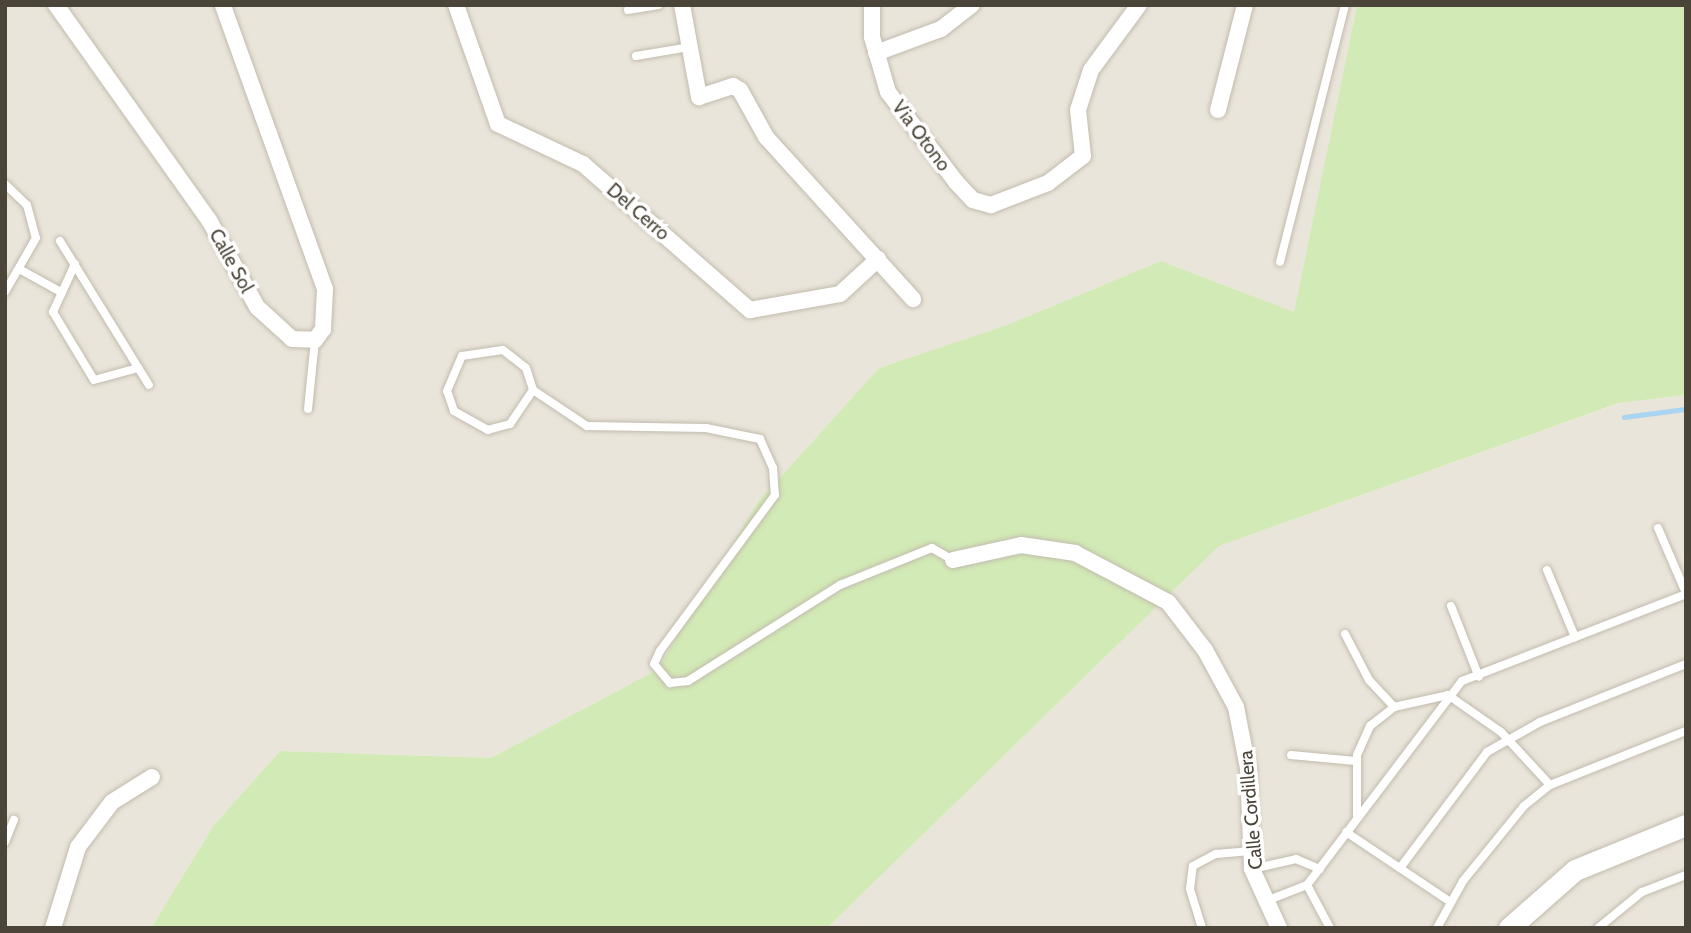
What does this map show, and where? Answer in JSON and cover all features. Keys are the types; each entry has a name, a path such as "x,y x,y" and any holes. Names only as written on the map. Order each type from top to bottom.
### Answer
{"street":[{"name":"Calle Sol","path":"56,5 209,220 257,307 292,339 315,340"},
{"path":"223,5 325,289 323,329 315,340"},
{"name":"Del Cerro","path":"456,5 498,124 583,164 750,310 840,295 878,259"},
{"path":"682,5 699,97 733,86 740,90 766,137 913,299"},
{"name":"Via Otono","path":"872,5 876,53 888,92 973,200 991,205 1048,183 1083,156 1078,110 1091,70 1139,5"},
{"path":"876,53 941,29 972,5"},
{"path":"1218,110 1245,5"},
{"name":"Calle Cordillera","path":"953,560 1021,545 1075,553 1119,571 1167,602 1205,650 1236,707 1248,768 1252,869 1279,928"},
{"path":"53,928 78,847 112,802 152,777"},
{"path":"1509,928 1575,870 1630,842 1686,825"}],"lane":[{"path":"628,10 659,5"},
{"path":"1280,262 1345,5"},
{"path":"636,56 690,47"},
{"path":"5,184 36,221 36,238 21,270 5,292"},
{"path":"60,242 149,385"},
{"path":"75,264 59,291 53,312 94,380 138,368"},
{"path":"21,270 59,291"},
{"path":"308,409 315,340"},
{"path":"533,390 510,424 488,430 454,411 447,391 462,356 480,348 503,350 526,368 533,390 600,429 706,428 760,439 773,468 775,495 660,651 654,664 670,683 688,681 840,585 932,548 953,560"},
{"path":"1266,901 1307,885 1448,695 1462,681 1479,677 1686,593 1658,528"},
{"path":"1548,570 1575,637"},
{"path":"1451,606 1479,677"},
{"path":"1345,634 1369,680 1394,708"},
{"path":"1400,868 1487,752 1507,739 1686,664"},
{"path":"1357,817 1356,761 1370,726 1394,708 1448,695"},
{"path":"1448,695 1507,739 1550,785"},
{"path":"1437,928 1449,901 1524,806 1550,785 1686,730"},
{"path":"1291,755 1356,761"},
{"path":"5,822 14,820 5,842"},
{"path":"1346,832 1449,901"},
{"path":"1202,928 1190,890 1193,866 1216,854 1251,851"},
{"path":"1252,869 1296,859 1320,869"},
{"path":"1598,928 1643,892 1686,875"},
{"path":"1307,885 1330,928"}],"shaded area":[{"path":"5,5 1357,5 1294,312 1161,261 1007,325 879,368 758,502 657,670 491,758 280,751 214,825 151,928 5,928"},
{"path":"1686,395 1686,928 827,928 1219,546 1620,403"}],"green space":[{"path":"1357,5 1686,5 1686,395 1619,403 1219,546 827,928 151,928 214,825 280,751 491,758 657,670 758,502 879,368 1007,325 1161,261 1294,312"}],"waterway":[{"path":"1624,417 1686,409"}]}
